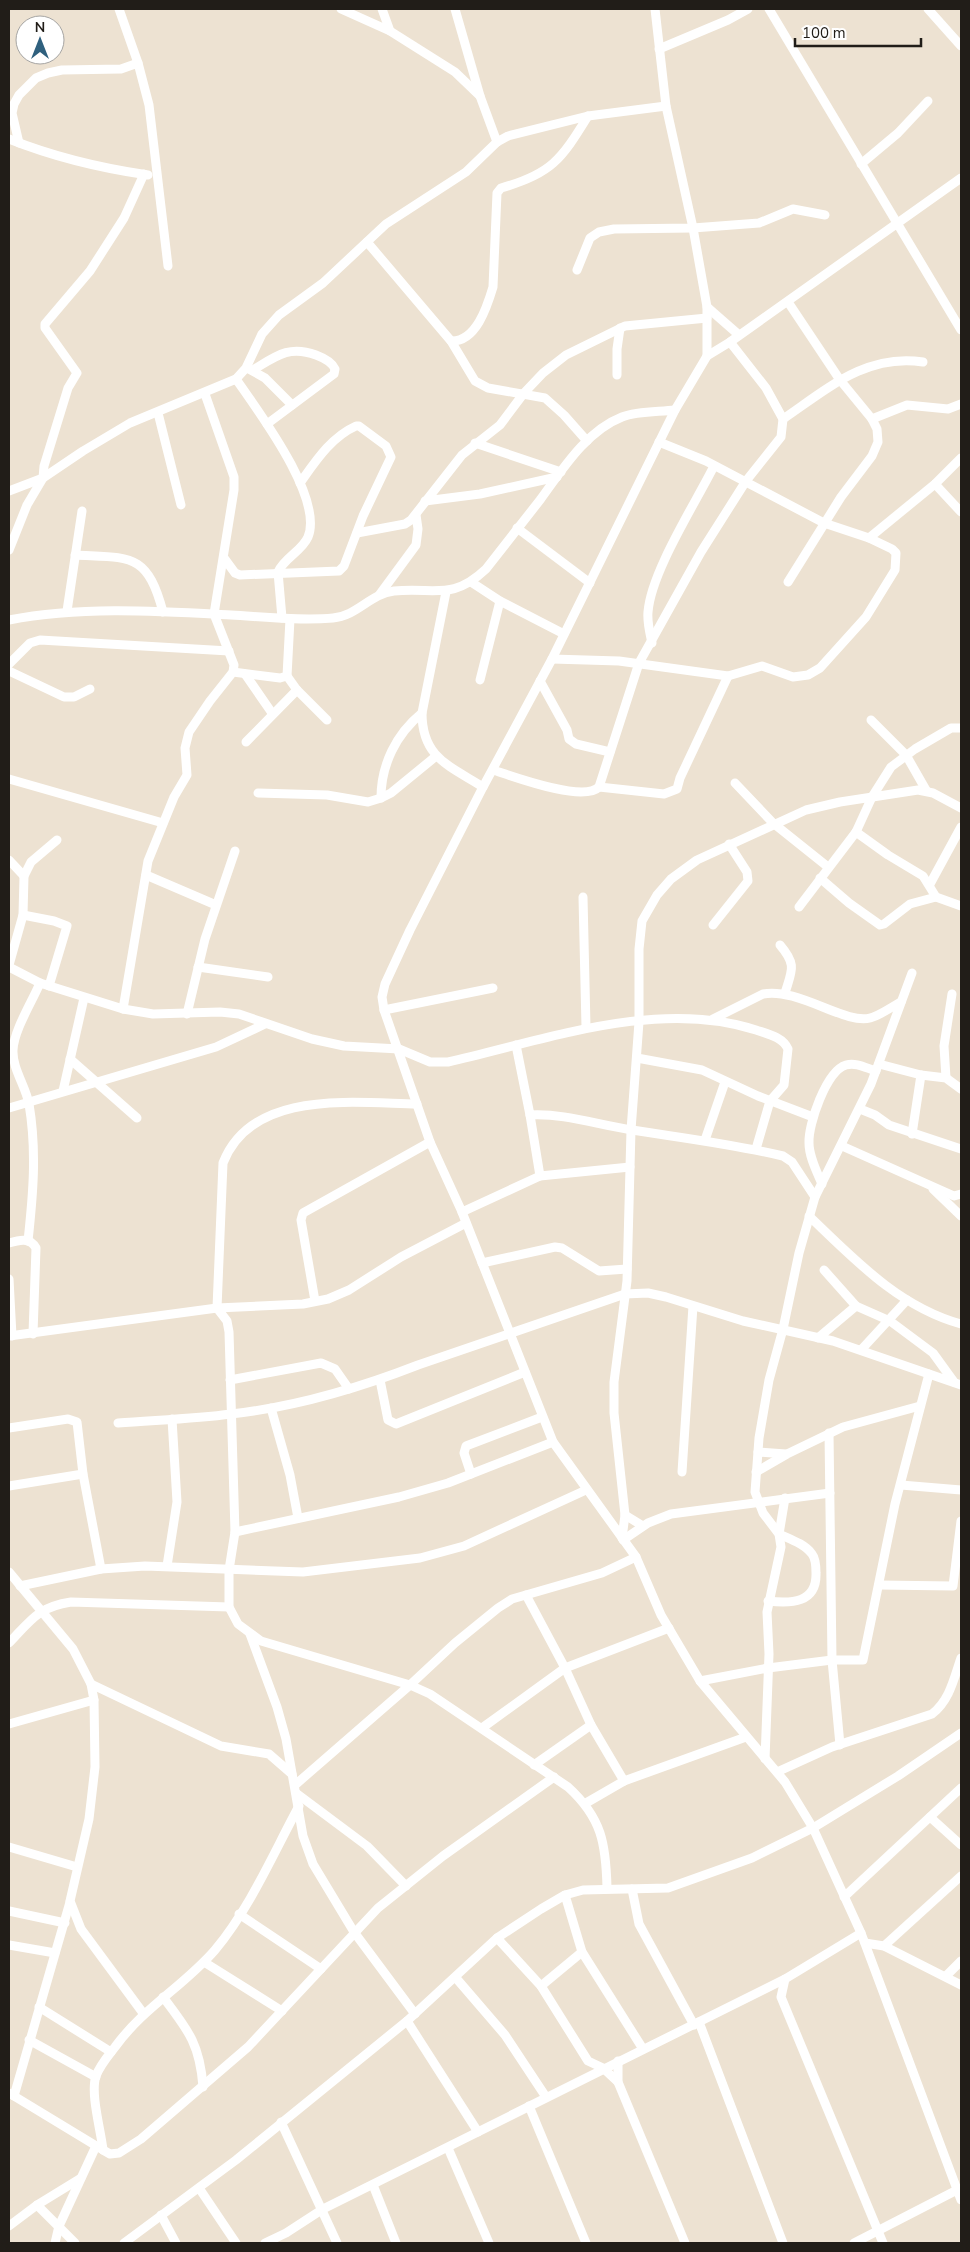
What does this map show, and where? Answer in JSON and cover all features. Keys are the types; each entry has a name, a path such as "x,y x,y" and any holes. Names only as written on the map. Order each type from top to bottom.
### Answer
{"street":[{"path":"119,9 138,63 149,105 168,266"},
{"path":"341,9 390,31 455,72 480,96"},
{"path":"382,9 390,31"},
{"path":"455,9 480,96 498,142"},
{"path":"656,9 666,106 693,228 707,307 707,356"},
{"path":"659,49 728,20 748,9"},
{"path":"769,9 961,330"},
{"path":"928,9 958,34 961,46"},
{"path":"18,143 12,113 14,104 19,95 36,78 48,72 120,69 138,63"},
{"path":"861,164 898,133 928,101"},
{"path":"250,369 262,334 271,323 323,283 386,224 466,172 498,142 516,132 588,116 666,106"},
{"path":"451,341 460,342 470,334 489,302 493,287 497,193 501,188 538,175 554,163 567,150 588,116"},
{"path":"9,139 43,153 94,166 156,176"},
{"path":"9,550 27,505 43,478 44,466 68,388 77,373 45,328 45,324 90,271 124,218 144,174"},
{"path":"961,178 788,302 707,356 675,410 552,659 483,787 385,984 382,997 384,1010 430,1142 462,1212 553,1442 636,1558 661,1615 700,1681 785,1782 813,1828 865,1943 961,2200"},
{"path":"577,270 590,238 599,232 614,229 693,228 759,223 792,209 825,215"},
{"path":"367,242 451,341 475,381 488,388 545,398 587,441"},
{"path":"788,302 840,380 872,419 877,429 878,442 872,456 841,497 788,582"},
{"path":"707,307 739,335"},
{"path":"357,533 405,524 416,515 462,455 500,425 524,393 543,373 566,354 620,328 708,318"},
{"path":"617,375 617,348 620,328"},
{"path":"599,787 640,663 701,552 746,482 781,437 783,419 766,388 730,342"},
{"path":"9,491 43,478 130,423 205,394 236,379 250,369 292,350 304,350 323,358 333,365 334,374 267,424"},
{"path":"783,419 857,370 905,359 923,362"},
{"path":"250,369 280,391 292,405"},
{"path":"236,379 279,441 300,483 310,514 308,537 281,566 278,572 286,619 287,676 297,690 328,720"},
{"path":"123,1009 146,875 152,850 163,823 174,797 187,775 185,748 189,732 233,672 234,666 214,614 224,558 234,477 205,394"},
{"path":"872,419 907,405 948,410 961,404"},
{"path":"380,594 395,591 446,592 471,582 486,569 559,474 587,441 603,427 623,417 639,413 675,410"},
{"path":"158,413 181,505"},
{"path":"224,558 236,573 240,575 339,571 344,566 391,458 386,446 359,426 352,428 333,442 314,462 300,483"},
{"path":"552,659 640,663 728,676 762,666 793,677 808,675 820,668 866,617 895,570 896,553 892,549 869,538 824,523 714,466 659,442"},
{"path":"474,444 559,474"},
{"path":"869,538 935,484 961,458"},
{"path":"652,643 648,625 648,611 652,596 666,558 714,466"},
{"path":"425,501 480,494 559,474"},
{"path":"935,484 961,512"},
{"path":"67,611 82,511"},
{"path":"9,620 67,611 163,612 286,619 335,618 351,614 380,594 416,545 418,529 416,515"},
{"path":"517,528 590,583"},
{"path":"75,555 125,558 136,562 152,580 163,612"},
{"path":"471,582 500,601 564,634"},
{"path":"446,592 422,713 422,728 426,744 435,757 483,787"},
{"path":"480,680 500,601"},
{"path":"9,664 30,643 40,640 229,651"},
{"path":"9,671 64,697 74,696 90,688"},
{"path":"233,672 280,678 287,676"},
{"path":"245,674 272,713"},
{"path":"493,770 539,785 557,788 590,792 599,787 664,794 677,788 728,676"},
{"path":"540,681 570,739 576,744 610,752"},
{"path":"246,742 272,713 297,690"},
{"path":"381,798 382,776 389,756 409,723 422,713"},
{"path":"871,720 906,755 926,790 961,808"},
{"path":"798,908 828,866 856,832 872,797 891,767 906,755 951,728 961,728"},
{"path":"258,793 327,795 368,802 381,798 402,784 435,757"},
{"path":"9,779 163,823"},
{"path":"735,783 773,823 828,866"},
{"path":"622,1539 626,1515 614,1413 614,1382 626,1294 631,1130 639,1022 638,949 642,921 657,895 671,879 698,860 773,823 806,810 872,797 926,790"},
{"path":"930,884 961,827"},
{"path":"856,832 888,856 923,876 930,884 936,897"},
{"path":"57,840 31,862 24,876 23,915 9,966 45,985 123,1009 153,1014 220,1012 240,1014 312,1039 344,1046 399,1049 430,1062 448,1062 586,1027 639,1022 713,1019 736,1024 772,1036 786,1044 788,1049 784,1085 770,1101 756,1149"},
{"path":"714,925 748,882 747,872 729,844"},
{"path":"187,1014 216,905 235,851"},
{"path":"9,860 24,876"},
{"path":"146,875 216,905"},
{"path":"820,878 849,903 880,925 910,904 936,897 961,906"},
{"path":"583,897 586,1027"},
{"path":"23,915 54,921 67,926 45,985 11,1040 13,1054 28,1102 34,1161 28,1241"},
{"path":"780,945 793,964 785,993"},
{"path":"198,967 268,977"},
{"path":"768,1601 790,1604 810,1593 816,1581 816,1564 813,1554 800,1544 780,1534 758,1504 755,1492 758,1452 770,1380 783,1330 798,1253 815,1197 860,1109 912,973"},
{"path":"384,1010 493,988"},
{"path":"713,1019 763,994 785,993 863,1019 877,1016 901,1002"},
{"path":"946,1078 944,1046 952,994"},
{"path":"63,1091 84,998"},
{"path":"9,1108 95,1081 216,1047 265,1024"},
{"path":"516,1045 540,1176"},
{"path":"637,1058 702,1070 725,1082 813,1117"},
{"path":"70,1059 137,1118"},
{"path":"822,1184 808,1145 813,1117 831,1077 838,1069 846,1065 857,1064 946,1078 961,1089"},
{"path":"912,1134 921,1075"},
{"path":"704,1140 725,1082"},
{"path":"417,1104 313,1103 256,1121 244,1130 230,1146 223,1163 217,1308 227,1321 230,1380 235,1532 227,1593 229,1606 238,1624 261,1641 410,1685 430,1694 554,1777 586,1803 600,1831 604,1847 606,1888"},
{"path":"860,1109 875,1115 889,1125 961,1149"},
{"path":"530,1115 543,1114 631,1130 704,1140 756,1149 783,1156 792,1162 815,1197"},
{"path":"314,1302 301,1220 303,1213 430,1142"},
{"path":"842,1146 954,1196 961,1194"},
{"path":"462,1212 540,1176 630,1167"},
{"path":"931,1186 961,1216"},
{"path":"810,1216 870,1274 907,1300 942,1319 961,1324"},
{"path":"9,1279 10,1336 217,1308 314,1302 349,1290 401,1257 466,1223"},
{"path":"9,1243 20,1240 28,1241 36,1248 33,1334"},
{"path":"482,1263 555,1247 562,1248 599,1271 627,1269"},
{"path":"824,1270 856,1306 890,1321 934,1353 958,1384"},
{"path":"118,1423 231,1414 271,1408 349,1389 380,1380 626,1294 648,1293 743,1321 818,1338 861,1350 958,1384"},
{"path":"861,1350 890,1321 907,1300"},
{"path":"682,1472 693,1306"},
{"path":"818,1338 856,1306"},
{"path":"230,1380 321,1363 335,1369 349,1389"},
{"path":"380,1380 388,1420 396,1424 525,1372"},
{"path":"700,1681 768,1668 832,1660 860,1662 864,1658 895,1504 929,1374"},
{"path":"756,1472 787,1454 829,1434 883,1415 920,1406"},
{"path":"271,1408 287,1466 298,1518"},
{"path":"471,1474 464,1453 466,1446 542,1417"},
{"path":"9,1428 68,1419 74,1420 78,1426 83,1474 101,1568"},
{"path":"167,1566 177,1502 172,1419"},
{"path":"829,1434 832,1660 840,1745"},
{"path":"235,1532 399,1498 471,1474 553,1442"},
{"path":"758,1452 787,1454"},
{"path":"9,1486 83,1474"},
{"path":"901,1485 961,1490"},
{"path":"20,1586 101,1568 167,1566 303,1572 420,1558 464,1546 586,1490"},
{"path":"622,1539 659,1517 688,1511 758,1504 785,1498 830,1493"},
{"path":"765,1759 768,1601 778,1564 785,1498"},
{"path":"626,1515 643,1526"},
{"path":"879,1585 953,1586 961,1521"},
{"path":"296,1789 455,1643 498,1608 526,1595 602,1573 636,1558"},
{"path":"9,1572 73,1649 91,1684 94,1700 95,1768 89,1819 70,1901 30,2040 11,2095 110,2154 119,2154 141,2139 248,2047 378,1908 510,1807 554,1777"},
{"path":"526,1595 565,1668 591,1725 624,1782"},
{"path":"9,1643 40,1610 56,1604 71,1602 229,1606"},
{"path":"482,1728 508,1707 565,1668 669,1628"},
{"path":"250,1634 277,1707 296,1789 303,1836 313,1864 354,1932 416,2014"},
{"path":"776,1772 840,1745 932,1714 942,1706 947,1698 961,1658"},
{"path":"91,1684 221,1746 269,1754 292,1774"},
{"path":"9,1724 94,1700"},
{"path":"534,1765 591,1725"},
{"path":"124,2243 236,2160 416,2014 498,1938 565,1895 583,1890 606,1888 668,1888 712,1874 752,1858 813,1828 898,1776 961,1733"},
{"path":"586,1803 624,1782 746,1737"},
{"path":"844,1897 961,1788"},
{"path":"296,1789 367,1846 406,1886"},
{"path":"54,2243 58,2226 81,2177 100,2148 94,2087 96,2077 110,2052 144,2013 204,1962 239,1914 299,1806"},
{"path":"930,1817 961,1845"},
{"path":"9,1848 77,1867"},
{"path":"884,1946 961,1876"},
{"path":"632,1889 639,1924 697,2023 782,2243"},
{"path":"565,1895 582,1952 643,2049"},
{"path":"70,1901 81,1929 144,2013"},
{"path":"9,1911 64,1923"},
{"path":"239,1914 321,1969"},
{"path":"265,2243 286,2233 323,2209 372,2184 448,2148 585,2077 785,1979 861,1933"},
{"path":"498,1938 541,1986 588,2062 603,2068 618,2082"},
{"path":"865,1943 884,1946 961,1985"},
{"path":"9,1945 56,1953"},
{"path":"541,1986 582,1952"},
{"path":"946,1976 961,1961"},
{"path":"204,1962 282,2011"},
{"path":"456,1978 505,2035 546,2097"},
{"path":"785,1979 781,1997 882,2243"},
{"path":"766,1988 781,1997"},
{"path":"163,1997 191,2036 201,2061 202,2087"},
{"path":"39,2007 110,2052"},
{"path":"407,2021 478,2132"},
{"path":"30,2040 96,2077"},
{"path":"618,2061 618,2082 685,2243"},
{"path":"585,2077 588,2062"},
{"path":"529,2106 586,2243"},
{"path":"281,2122 323,2209 337,2243"},
{"path":"448,2148 489,2243"},
{"path":"9,2226 37,2205 81,2177"},
{"path":"372,2184 396,2243"},
{"path":"199,2188 236,2243"},
{"path":"854,2243 957,2190"},
{"path":"37,2205 75,2243"},
{"path":"161,2215 176,2243"}]}
